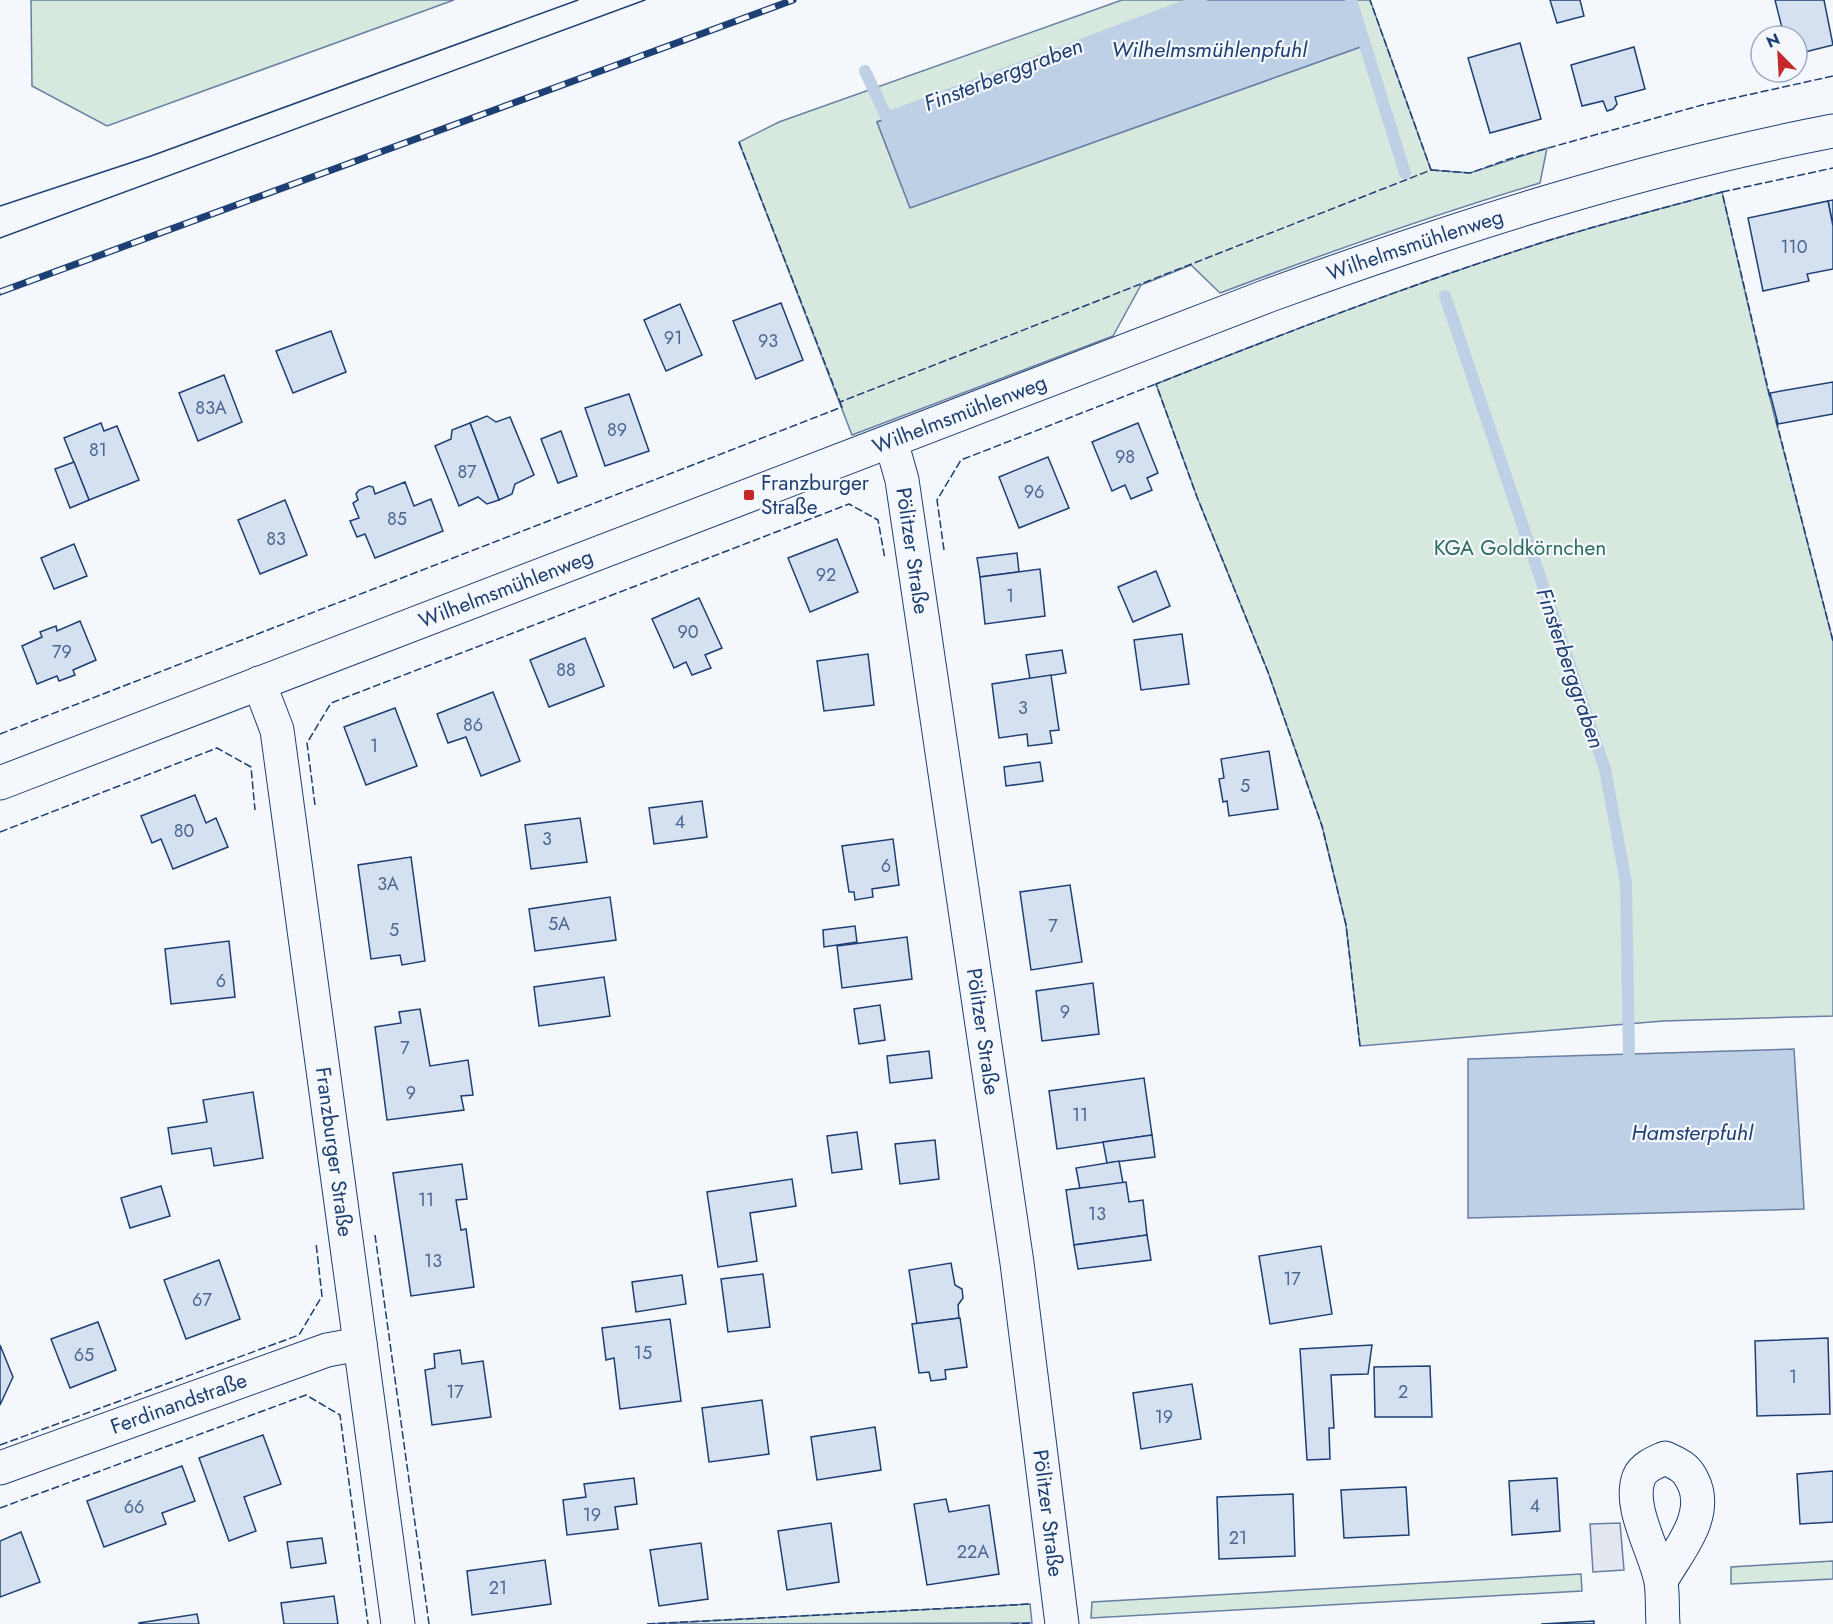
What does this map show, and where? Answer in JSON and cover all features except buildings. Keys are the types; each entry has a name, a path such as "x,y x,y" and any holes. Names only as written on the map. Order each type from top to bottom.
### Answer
{"street":[{"name":"Wilhelmsmühlenweg","path":"0,783 1270,295 1462,227 1642,174 1833,131"},
{"name":"Pölitzer Straße","path":"891,441 902,480 1017,1263 1062,1624"},
{"name":"Franzburger Straße","path":"259,683 277,730 398,1624"},
{"name":"Ferdinandstraße","path":"0,1468 327,1350 360,1344"},
{"path":"1661,1581 1663,1624"}],"green space":[{"path":"31,0 454,0 107,126 32,86"},
{"path":"1122,0 1201,0 877,122 910,207 1366,45 1351,0 1370,0 1431,170 1470,173 1547,148 1540,183 1379,235 1220,293 1191,265 1141,285 1113,336 852,435 739,142 779,122"},
{"name":"KGA Goldkörnchen","path":"1722,192 1767,387 1833,641 1833,1016 1663,1021 1360,1046 1346,925 1322,826 1268,672 1197,497 1156,384 1350,309 1497,257"},
{"path":"1833,1561 1833,1579 1731,1584 1731,1567"},
{"path":"1581,1574 1582,1591 1091,1618 1092,1602"},
{"path":"1030,1604 1032,1623 647,1624"}],"shaded area":[{"path":"1620,1523 1624,1570 1593,1572 1590,1524"}],"water":[{"name":"Wilhelmsmühlenpfuhl","path":"1201,0 1351,0 1366,45 910,208 877,122"},
{"name":"Hamsterpfuhl","path":"1794,1049 1804,1209 1468,1218 1468,1059"}],"waterway":[{"name":"Finsterberggraben","path":"865,71 887,118 1201,0"},
{"name":"Finsterberggraben","path":"1351,0 1405,173"},
{"name":"Finsterberggraben","path":"1445,296 1605,769 1626,883 1629,1054"}],"tram line":[{"path":"0,206 151,156 578,0"},
{"path":"0,238 645,0"}],"railway":[{"path":"0,292 793,0"}],"fence":[{"path":"739,142 840,402 1431,170 1370,0"},
{"path":"1431,170 1470,173 1509,159 1702,105 1833,76"},
{"path":"1722,192 1833,168"},
{"path":"1360,1046 1346,925 1322,826 1268,672 1197,497 1156,384 1350,309 1497,257 1722,192 1770,397"},
{"path":"944,550 937,500 961,460 1156,384"},
{"path":"0,734 842,407 840,402"},
{"path":"1776,420 1833,641"},
{"path":"315,805 307,743 331,703 849,504 878,520 885,559"},
{"path":"0,832 217,748 251,767 255,810"},
{"path":"375,1235 429,1624"},
{"path":"0,1445 299,1335 322,1296 316,1243"},
{"path":"0,1508 306,1395 340,1415 368,1624"},
{"path":"647,1624 1030,1604"},
{"path":"1011,1624 1032,1623"}],"place":[{"name":"Franzburger Straße","path":"749,495"}]}
